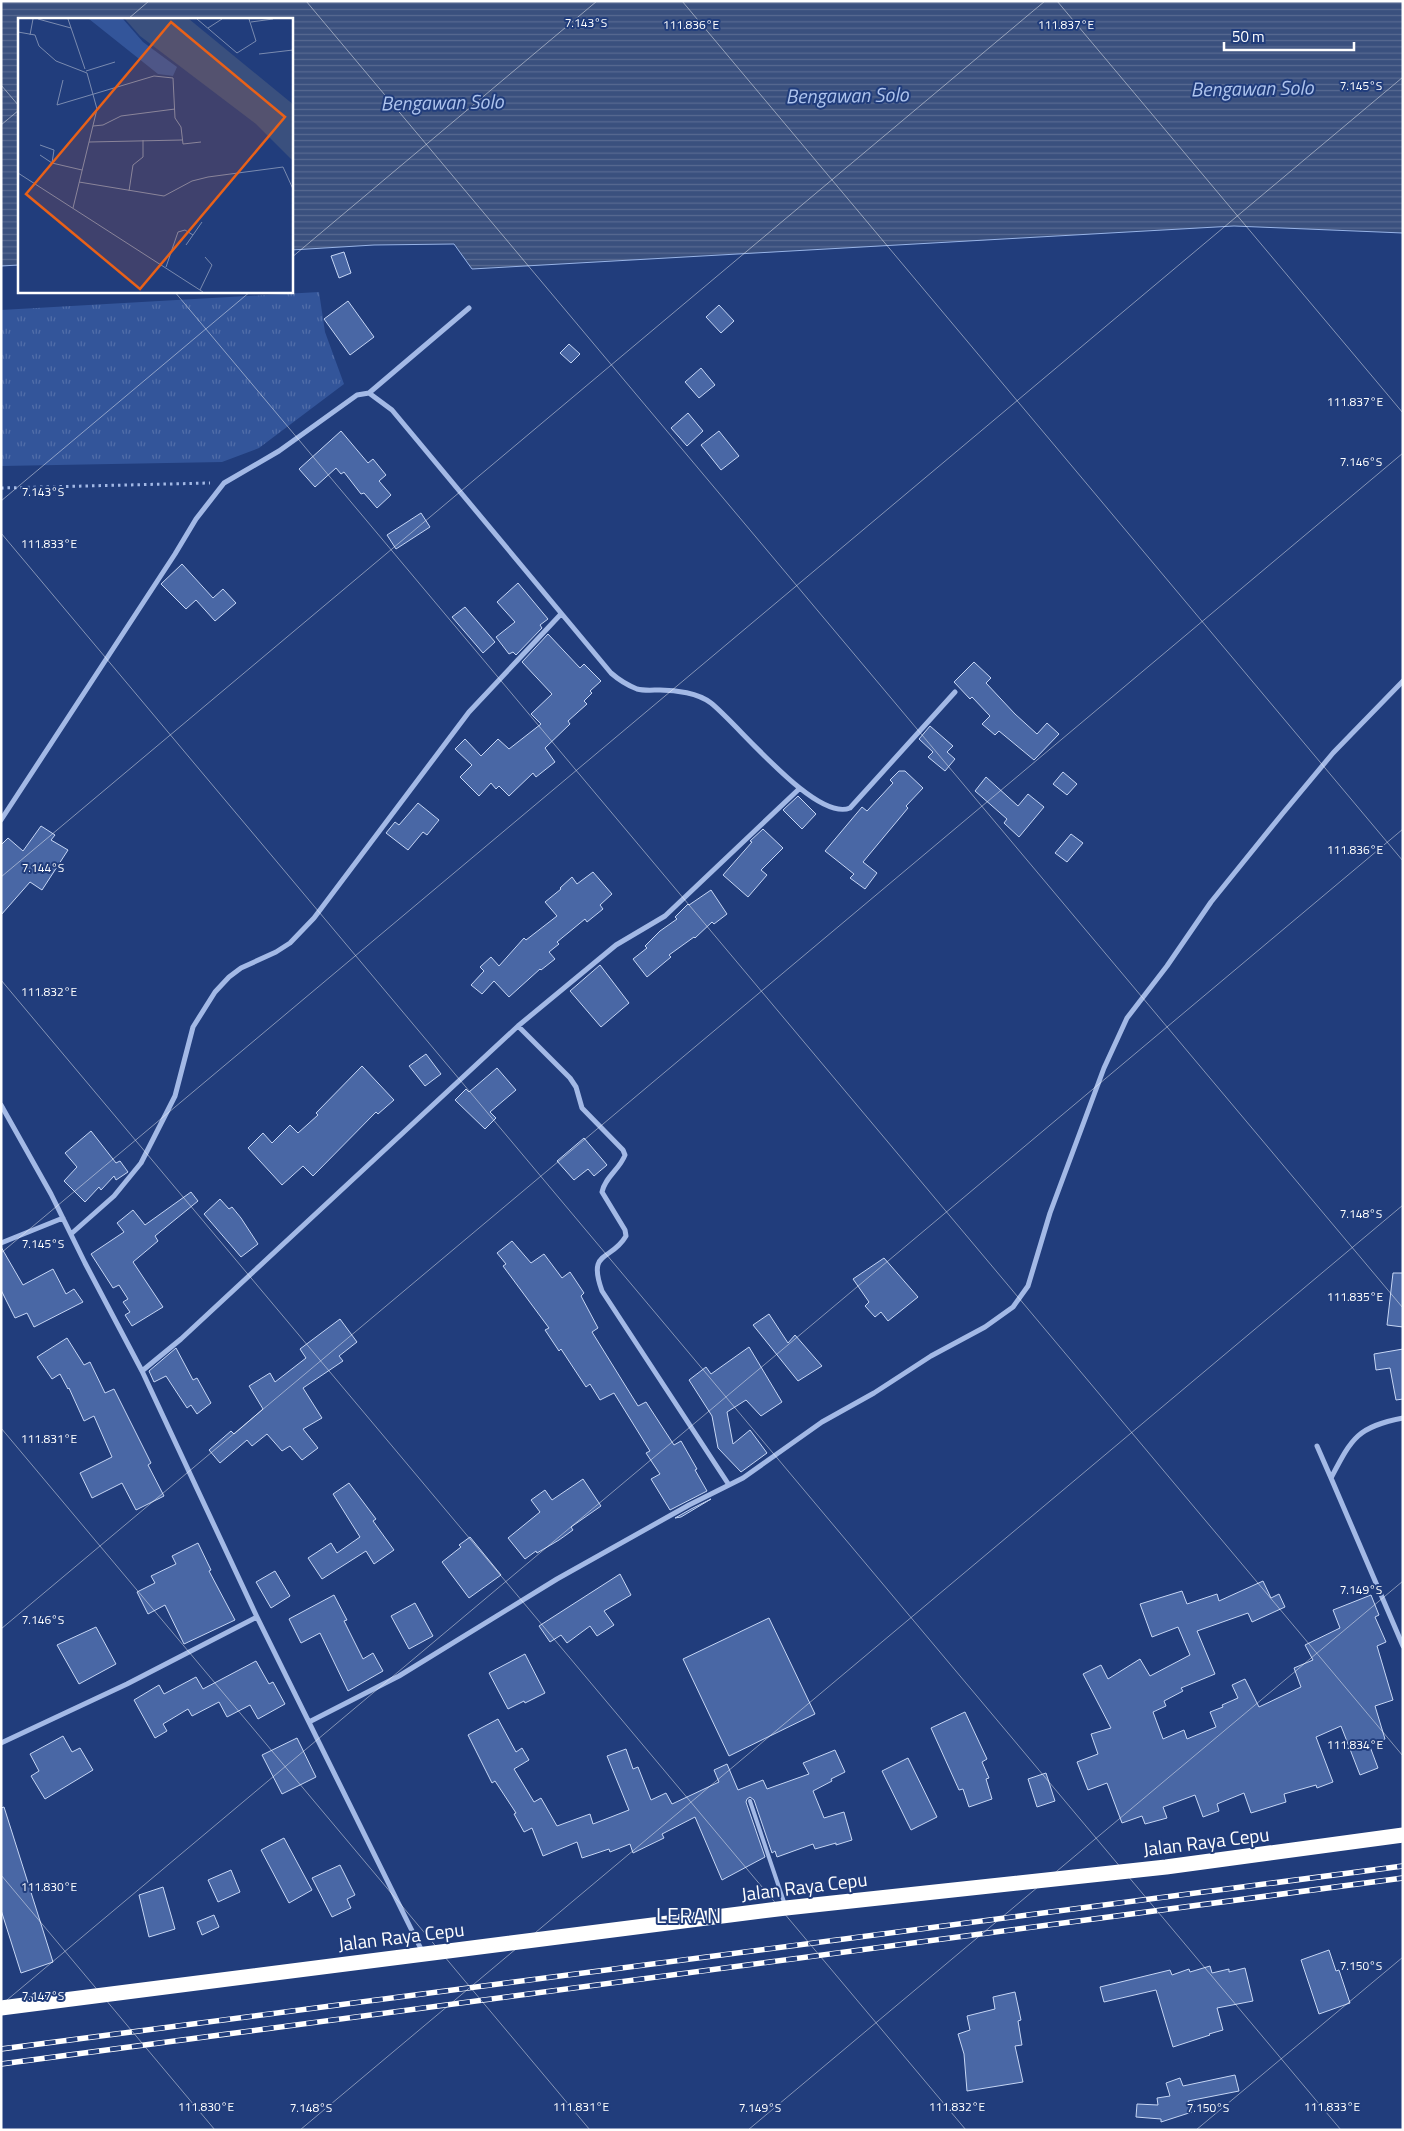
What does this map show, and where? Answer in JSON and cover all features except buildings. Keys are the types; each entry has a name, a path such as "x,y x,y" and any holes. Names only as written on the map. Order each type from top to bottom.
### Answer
{"highway":[{"name":"Jalan Raya Cepu","path":"1,2008 786,1908 1166,1867 1403,1835"}],"street":[{"path":"1,820 154,587 196,519 224,483 279,451 357,395 369,393 469,308"},
{"path":"369,393 392,410 611,674 639,689 690,694 710,703 799,789 832,809 842,811 850,808 955,692"},
{"path":"71,1234 114,1196 140,1163 175,1096 193,1027 215,992 229,976 290,943 314,918 469,712 561,614"},
{"path":"309,1722 398,1676 557,1579 689,1505 743,1478 822,1422 874,1393 931,1356 985,1327 1013,1307 1028,1286 1050,1213 1104,1068 1127,1018 1167,966 1211,902 1283,813 1333,753 1403,681"},
{"path":"142,1371 181,1339 518,1026 616,945 665,916 799,789"},
{"path":"518,1026 570,1078 576,1087 582,1108 622,1150 624,1155 621,1163 603,1186 602,1192 625,1230 626,1236 623,1241 599,1261 596,1273 602,1291 729,1485"},
{"path":"1,1105 63,1218 142,1371 256,1617 423,1954"},
{"path":"1,1243 63,1218"},
{"path":"1331,1478 1345,1450 1369,1426 1403,1418"},
{"path":"1318,1446 1403,1646"},
{"path":"1,1743 127,1684 256,1617"}],"lane":[{"path":"750,1801 786,1908"}],"path":[{"path":"1,488 224,483"}],"green space":[{"path":"319,292 325,332 344,384 259,448 222,462 1,466 1,310"}],"water":[{"name":"Bengawan Solo","path":"1,1 1403,1 1403,233 1234,226 472,269 454,244 374,245 292,250 292,18 18,18 18,265 1,266"}],"railway":[{"path":"1,2049 1403,1866"},
{"path":"1,2064 1403,1878"}],"district":[{"name":"LERAN","path":"689,1915"}]}
